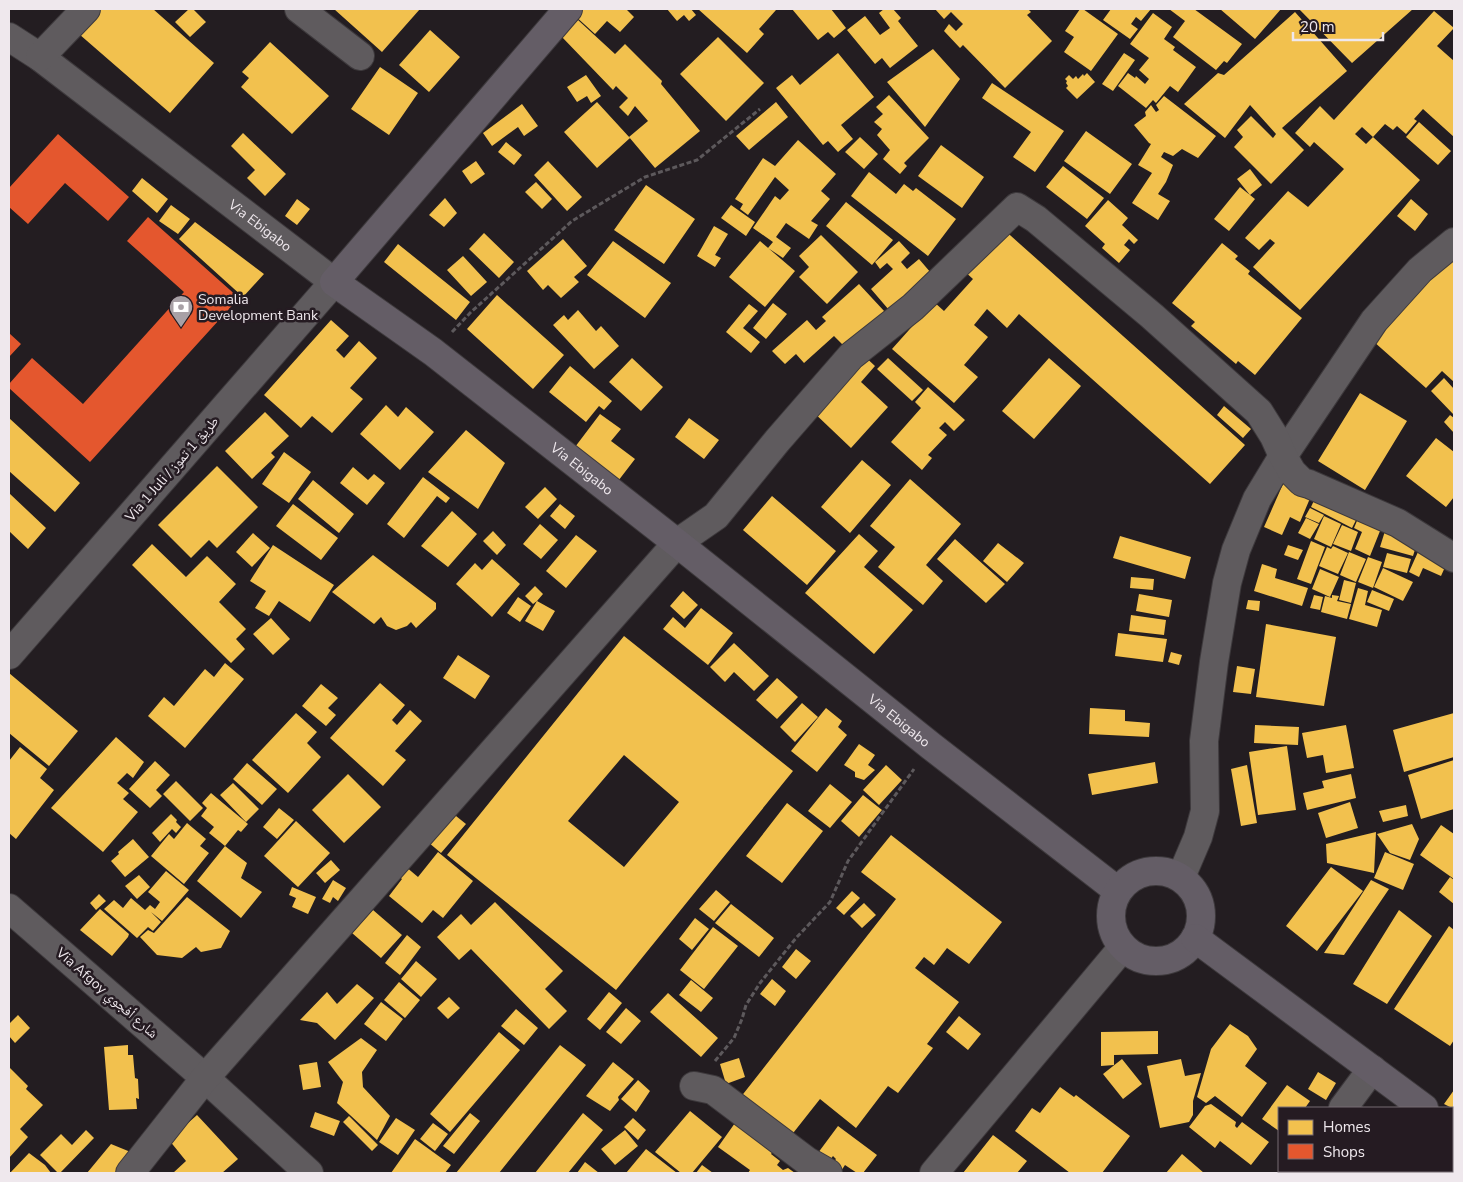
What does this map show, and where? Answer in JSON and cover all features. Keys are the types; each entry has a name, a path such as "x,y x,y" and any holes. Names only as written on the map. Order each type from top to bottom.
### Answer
{"main road":[{"path":"334,282 568,9"},
{"name":"Via Ebigabo","path":"334,282 433,352 677,543 931,746 1118,891"},
{"path":"1154,870 1168,872 1181,878 1191,886 1198,898 1201,912 1200,925 1195,938 1186,950 1174,957 1161,961 1147,960 1134,955 1123,947 1114,934 1110,920 1112,905 1118,891 1127,880 1140,873 1154,870"},
{"path":"1195,938 1423,1107"}],"street":[{"path":"40,57 86,9"},
{"path":"299,9 360,56"},
{"name":"Via Ebigabo","path":"9,37 40,57 334,282"},
{"path":"130,1173 205,1078 677,543 716,516 777,441 851,356 913,307 1017,207 1036,219 1152,316 1259,412 1274,436 1282,456 1292,472 1302,482 1398,523 1454,558"},
{"path":"1181,878 1198,837 1205,811 1204,741 1227,583 1236,550 1257,499 1282,456 1374,321 1420,270 1454,242"},
{"name":"Via 1 Juli / طريق 1 تموز","path":"9,655 334,282"},
{"name":"Via Afgoy شارع أفجوي","path":"9,908 205,1078 309,1173"},
{"path":"934,1173 1123,947"},
{"path":"1344,1107 1372,1069"},
{"path":"694,1086 713,1090 806,1161 828,1173"}],"path":[{"path":"433,352 472,312 572,221 645,177 697,160 760,109"},
{"path":"694,1086 734,1038 746,1005 760,983 796,938 830,902 848,861 931,746"}],"shaded area":[{"path":"1448,1172 1450,1173 1318,1173"}],"building: Homes":[{"path":"101,9 153,9 214,63 170,113 79,34"},
{"path":"189,9 193,9 206,22 190,37 175,22"},
{"path":"334,9 420,9 382,52"},
{"path":"577,9 626,9 634,17 620,32 607,21 595,34 573,14"},
{"path":"667,9 691,9 696,15 689,21 684,15 677,21"},
{"path":"698,9 776,10 759,29 764,34 747,53"},
{"path":"792,9 831,9 846,28 834,38 828,32 818,40"},
{"path":"884,9 893,9 901,18 898,21 918,46 890,68 882,58 875,64 847,30 865,16 880,35 890,28 879,13"},
{"path":"935,9 1028,9 1031,12 1027,15 1052,41 1005,88 963,45 960,48 944,31 949,24 956,31 963,24 951,12 944,19"},
{"path":"1080,9 1083,9 1118,34 1091,71 1064,52 1074,37 1065,31"},
{"path":"1111,9 1151,9 1141,21 1136,17 1131,24 1138,29 1130,39 1103,20"},
{"path":"1169,9 1194,9 1242,44 1227,63 1224,61 1216,70 1173,37 1185,21"},
{"path":"1220,9 1281,9 1255,39"},
{"path":"1299,9 1413,9 1352,63"},
{"path":"1434,11 1454,28 1437,46 1454,61 1454,137 1423,109 1414,119 1417,121 1406,134 1397,126 1393,130 1385,124 1373,137 1420,180 1300,310 1253,267 1275,243 1270,239 1259,250 1245,238 1288,191 1308,207 1344,169 1314,142 1310,147 1295,133 1320,106 1334,120","holes":["1362,127 1373,137 1366,144 1355,134"]},
{"path":"1295,12 1347,71 1282,128 1304,150 1271,184 1234,147 1243,137 1237,130 1251,116 1273,138 1276,134 1250,105 1225,138 1184,104 1218,73 1224,75"},
{"path":"1153,13 1172,27 1164,39 1175,47 1173,50 1196,67 1178,92 1170,86 1156,103 1153,100 1146,108 1118,86 1128,73 1135,78 1136,76 1145,84 1149,79 1139,70 1149,58 1130,44"},
{"path":"578,20 615,54 625,44 662,81 661,84 700,131 655,168 629,137 648,121 635,106 628,116 619,107 628,98 616,86 613,90 561,36"},
{"path":"430,30 460,57 429,92 399,65"},
{"path":"718,37 764,83 726,121 680,74"},
{"path":"270,42 329,96 292,134 241,87 249,78 242,72"},
{"path":"933,49 960,79 925,127 887,82"},
{"path":"838,53 874,97 841,125 853,139 838,152 828,141 823,145 776,88 792,75 800,85"},
{"path":"1124,53 1135,60 1113,91 1102,84"},
{"path":"380,67 418,93 389,135 351,109"},
{"path":"1087,73 1095,82 1077,99 1066,88 1068,86 1065,79 1069,75 1073,79 1076,76 1078,79"},
{"path":"586,75 601,96 591,103 587,96 577,102 567,87"},
{"path":"992,83 1064,131 1035,172 1013,157 1031,132 982,98"},
{"path":"889,95 929,138 904,163 907,166 900,174 883,159 890,150 877,135 882,129 874,122 883,114 876,107"},
{"path":"1164,96 1216,136 1198,158 1182,149 1173,156 1164,152 1161,157 1173,165 1166,182 1158,194 1170,201 1158,220 1132,203 1152,173 1138,165 1151,144 1134,125 1146,116 1145,112 1151,105 1156,112 1159,110 1156,105"},
{"path":"597,102 630,138 597,168 564,132"},
{"path":"776,102 788,117 749,150 736,136"},
{"path":"522,104 538,126 524,136 518,127 492,146 483,133"},
{"path":"1419,122 1451,151 1438,165 1406,137"},
{"path":"1086,131 1132,164 1110,194 1064,161"},
{"path":"243,133 286,174 265,196 247,178 255,170 231,146"},
{"path":"860,137 878,154 864,169 845,152"},
{"path":"798,140 836,174 821,191 830,199 811,221 818,225 809,239 786,223 776,237 791,248 783,258 768,248 773,242 753,228 775,196 780,200 789,190 775,177 748,215 740,209 743,204 735,199 763,158 775,166"},
{"path":"506,142 522,155 514,165 498,152"},
{"path":"941,145 984,177 962,208 918,176"},
{"path":"476,161 485,174 471,184 462,171"},
{"path":"548,161 582,197 567,211 534,175"},
{"path":"1063,166 1104,198 1087,219 1046,187"},
{"path":"1250,169 1262,185 1250,195 1237,179"},
{"path":"869,172 896,194 904,184 913,191 916,188 956,219 928,256 851,196"},
{"path":"142,178 168,199 157,213 132,191"},
{"path":"536,182 552,199 542,209 525,192"},
{"path":"646,185 695,219 664,264 614,230"},
{"path":"1240,187 1255,199 1229,231 1214,219"},
{"path":"445,198 457,213 444,227 429,215"},
{"path":"297,199 310,209 297,225 285,216"},
{"path":"1411,199 1428,214 1415,231 1397,216"},
{"path":"1108,200 1128,218 1122,225 1138,240 1134,244 1129,239 1124,245 1130,250 1119,263 1102,248 1105,244 1085,226"},
{"path":"846,202 893,240 872,265 826,226"},
{"path":"171,205 190,219 178,234 159,221"},
{"path":"731,205 755,222 746,236 721,218"},
{"path":"195,222 264,274 243,297 179,239"},
{"path":"714,226 728,234 715,255 721,258 715,267 697,256"},
{"path":"1001,227 1245,445 1210,484 1019,314 1007,328 987,309 974,325 988,337 964,365 978,377 954,403 892,349 934,302 944,311 973,279 963,270"},
{"path":"484,233 514,262 499,278 469,249"},
{"path":"821,235 858,272 827,304 799,277 809,267 799,256"},
{"path":"563,239 587,266 574,277 579,282 561,298 548,285 543,290 527,271"},
{"path":"613,241 671,283 645,318 587,275"},
{"path":"760,241 795,271 765,307 729,277"},
{"path":"899,241 910,253 901,262 907,269 919,259 931,273 889,310 871,289 893,269 887,263 880,269 875,262"},
{"path":"1222,243 1238,256 1235,259 1250,271 1248,274 1302,318 1255,375 1238,361 1236,364 1191,326 1195,322 1172,303"},
{"path":"398,244 470,302 456,320 384,262"},
{"path":"1451,253 1454,256 1454,382 1442,371 1426,388 1373,341"},
{"path":"463,256 487,282 471,296 447,270"},
{"path":"859,284 885,312 846,348 834,336 804,363 796,354 785,364 772,351 807,320 816,330 826,321 822,317"},
{"path":"497,295 564,355 533,389 467,329"},
{"path":"773,303 787,314 766,339 753,328"},
{"path":"749,304 758,311 743,328 760,342 751,353 726,332"},
{"path":"578,310 596,331 601,326 619,346 594,369 553,325 564,315 568,320"},
{"path":"331,320 349,336 336,350 344,358 359,341 377,358 350,388 363,399 332,433 312,416 301,428 264,395"},
{"path":"860,352 875,366 861,382 888,407 851,448 809,408"},
{"path":"632,358 663,387 641,411 609,382"},
{"path":"888,358 923,390 912,401 877,369"},
{"path":"1049,358 1081,386 1034,439 1002,411"},
{"path":"570,366 612,401 604,410 599,406 586,422 549,392"},
{"path":"1444,378 1454,389 1454,415 1431,391"},
{"path":"928,387 965,420 954,431 945,422 939,428 947,435 928,455 932,458 922,470 891,442 921,408 915,402"},
{"path":"1360,393 1407,421 1365,490 1318,461"},
{"path":"386,405 398,417 406,407 434,432 400,470 360,434"},
{"path":"1224,406 1251,429 1243,438 1217,415"},
{"path":"265,412 289,436 271,453 275,457 252,479 225,451"},
{"path":"600,414 621,429 611,441 635,459 615,485 572,451"},
{"path":"1450,415 1454,418 1454,433 1444,422"},
{"path":"9,418 80,483 55,512 9,471"},
{"path":"689,418 719,440 704,459 675,437"},
{"path":"466,430 505,463 478,509 428,472"},
{"path":"1436,438 1454,452 1454,497 1446,507 1406,476"},
{"path":"284,452 311,472 289,503 262,484"},
{"path":"862,460 891,485 850,533 821,507"},
{"path":"217,466 258,507 217,548 209,540 191,558 158,525"},
{"path":"353,467 368,480 374,474 385,483 367,505 340,483"},
{"path":"423,477 450,498 446,503 437,496 404,538 387,524"},
{"path":"910,479 961,524 926,565 943,581 923,605 878,567 895,547 870,526"},
{"path":"313,480 354,514 339,533 298,499"},
{"path":"1283,484 1311,496 1300,522 1290,517 1282,535 1264,527"},
{"path":"545,487 557,499 538,519 525,507"},
{"path":"9,493 46,528 28,549 9,531"},
{"path":"1317,494 1358,516 1352,528 1311,507"},
{"path":"772,496 836,551 807,585 743,530"},
{"path":"293,504 338,538 321,560 276,526"},
{"path":"560,504 575,516 565,529 550,516"},
{"path":"1310,508 1324,515 1319,523 1305,517"},
{"path":"452,511 477,534 448,567 421,546"},
{"path":"1324,516 1341,524 1331,547 1314,539"},
{"path":"1359,516 1382,526 1370,556 1355,549 1362,532 1354,528"},
{"path":"1306,518 1319,524 1310,539 1298,533"},
{"path":"540,524 558,540 541,559 523,544"},
{"path":"1342,525 1358,532 1351,551 1333,544"},
{"path":"493,531 506,545 497,555 483,541"},
{"path":"1385,531 1418,540 1413,556 1380,547"},
{"path":"253,533 270,548 252,567 236,552"},
{"path":"859,534 878,551 864,567 913,610 874,654 805,593"},
{"path":"576,535 597,551 566,588 546,571"},
{"path":"1120,536 1191,557 1185,579 1113,558"},
{"path":"955,539 1005,584 986,603 937,559"},
{"path":"1311,541 1325,547 1311,584 1297,579"},
{"path":"998,543 1024,563 1007,582 983,561"},
{"path":"1422,543 1450,556 1441,576 1423,568 1419,577 1409,572"},
{"path":"152,544 186,577 207,556 236,584 219,602 246,629 236,639 245,649 231,663 132,565"},
{"path":"273,545 334,585 310,622 279,601 269,616 255,608 266,591 250,581"},
{"path":"1288,545 1303,550 1298,560 1284,555"},
{"path":"1333,546 1348,553 1338,574 1319,566 1327,547 1331,549"},
{"path":"1349,552 1366,559 1356,582 1340,575"},
{"path":"1387,553 1411,559 1407,573 1383,567"},
{"path":"373,555 436,603 436,609 416,628 411,622 407,626 396,630 387,626 381,617 374,624 332,592"},
{"path":"1368,557 1382,562 1373,588 1358,582"},
{"path":"492,559 520,584 492,617 456,584 475,563 482,570"},
{"path":"1262,564 1277,569 1275,578 1308,588 1302,606 1254,591"},
{"path":"1383,568 1413,582 1403,601 1374,587"},
{"path":"1320,569 1339,577 1330,597 1312,589"},
{"path":"1131,577 1154,579 1153,590 1130,588"},
{"path":"1344,580 1356,583 1351,603 1339,600"},
{"path":"535,586 543,594 533,604 525,596"},
{"path":"1358,588 1368,591 1365,605 1382,610 1377,627 1349,619"},
{"path":"1372,590 1394,599 1389,611 1367,602"},
{"path":"683,591 698,605 684,619 670,606"},
{"path":"1139,594 1172,600 1169,617 1136,611"},
{"path":"1314,595 1323,597 1320,610 1310,608"},
{"path":"1332,595 1339,596 1337,601 1351,604 1347,619 1321,612 1325,596 1332,598"},
{"path":"518,597 531,606 520,622 507,613"},
{"path":"1248,600 1260,601 1259,611 1246,609"},
{"path":"537,601 555,611 543,631 525,621"},
{"path":"701,608 733,633 708,665 663,629 673,617 685,628"},
{"path":"1131,615 1166,620 1164,635 1129,631"},
{"path":"271,618 290,639 273,655 253,634"},
{"path":"1266,624 1336,637 1324,706 1256,697"},
{"path":"1118,633 1167,639 1163,662 1115,656"},
{"path":"624,636 793,771 616,990 447,855","holes":["624,755 679,802 624,867 568,821"]},
{"path":"734,643 769,676 754,691 734,672 725,682 710,667"},
{"path":"1171,652 1182,655 1179,665 1168,662"},
{"path":"458,655 490,676 475,699 443,678"},
{"path":"225,663 244,679 185,748 148,716 164,697 174,706 205,669 214,677"},
{"path":"1237,666 1255,669 1251,694 1233,692"},
{"path":"9,673 78,731 49,766 9,733"},
{"path":"777,678 798,697 777,719 756,700"},
{"path":"380,683 405,705 392,720 397,725 410,710 422,721 395,751 406,760 383,786 330,738"},
{"path":"321,684 338,698 328,708 336,715 326,726 302,706"},
{"path":"802,703 818,717 795,742 780,727"},
{"path":"826,708 842,721 838,727 847,735 817,772 791,751"},
{"path":"1090,708 1125,710 1125,721 1150,723 1149,737 1089,734"},
{"path":"296,713 317,732 307,743 321,757 288,793 252,760"},
{"path":"1454,713 1454,757 1404,772 1393,730"},
{"path":"1255,725 1299,727 1298,745 1254,743"},
{"path":"1346,725 1354,768 1326,773 1323,755 1307,758 1302,733"},
{"path":"116,737 144,762 133,778 127,773 117,783 129,793 123,799 138,812 103,852 51,808"},
{"path":"859,744 875,755 868,765 875,770 864,780 855,777 855,772 844,765"},
{"path":"1287,746 1296,810 1258,815 1249,752"},
{"path":"20,747 47,769 40,778 54,790 16,839 9,833 9,761"},
{"path":"1454,760 1454,809 1421,819 1408,775"},
{"path":"155,761 170,775 156,790 162,796 150,808 129,789"},
{"path":"1155,762 1158,783 1092,795 1088,774"},
{"path":"247,763 277,789 262,805 233,779"},
{"path":"886,765 902,780 879,805 863,790"},
{"path":"1247,765 1257,823 1241,826 1231,769"},
{"path":"348,774 381,807 344,843 312,810"},
{"path":"1351,774 1356,798 1307,810 1303,793 1324,788 1322,781"},
{"path":"176,781 203,808 190,821 163,794"},
{"path":"233,783 259,809 246,822 220,795"},
{"path":"830,784 852,802 830,828 808,811"},
{"path":"211,793 248,824 241,832 238,830 225,846 209,833 214,827 201,816 207,808 202,803"},
{"path":"863,795 882,810 859,837 841,821"},
{"path":"1350,802 1358,828 1326,838 1318,813"},
{"path":"787,803 823,831 782,883 746,856"},
{"path":"1406,805 1408,816 1383,822 1379,811"},
{"path":"279,808 294,820 277,839 263,827"},
{"path":"446,808 466,824 441,853 422,837"},
{"path":"171,814 181,827 176,833 172,829 160,842 152,833"},
{"path":"296,821 330,853 298,887 264,856"},
{"path":"187,823 206,839 200,846 209,853 184,884 151,856 169,834 174,839"},
{"path":"1412,824 1419,839 1410,860 1390,853 1377,834"},
{"path":"1441,825 1454,834 1454,879 1420,855"},
{"path":"1376,832 1374,873 1327,863 1326,844"},
{"path":"891,835 1002,922 969,964 947,948 934,965 924,957 915,968 959,1002 927,1044 933,1048 898,1093 888,1086 856,1128 820,1099 790,1137 740,1098 896,899 861,872"},
{"path":"133,839 149,857 125,877 111,861"},
{"path":"225,846 247,863 241,878 262,892 241,918 197,881"},
{"path":"438,852 473,881 443,918 433,910 422,923 389,896 402,879 391,870 399,861 418,877"},
{"path":"1385,852 1414,864 1403,890 1374,878"},
{"path":"331,860 340,870 325,883 316,873"},
{"path":"1331,867 1363,891 1317,951 1286,926"},
{"path":"166,871 189,890 162,921 151,912 161,922 153,931 148,927 137,938 104,909 114,900 123,908 131,898 145,910 150,905 155,909 160,902 148,892"},
{"path":"139,875 150,887 137,899 125,886"},
{"path":"1450,877 1454,880 1454,904 1439,892"},
{"path":"333,880 346,888 338,901 333,897 330,903 322,899"},
{"path":"1371,880 1389,889 1344,955 1324,953"},
{"path":"292,887 316,897 308,914 292,907 296,898 289,895"},
{"path":"716,890 730,902 714,921 699,909"},
{"path":"852,891 860,898 844,915 836,908"},
{"path":"99,894 106,901 96,910 90,903"},
{"path":"187,897 230,931 221,948 201,952 196,947 182,958 157,955 140,937 148,930 154,933"},
{"path":"495,902 563,971 545,989 567,1011 549,1029 471,949 459,960 437,937 461,914 471,925"},
{"path":"864,903 876,915 862,928 850,916"},
{"path":"731,904 774,938 759,957 715,923"},
{"path":"100,909 129,934 112,956 80,930"},
{"path":"373,910 402,935 381,958 352,933"},
{"path":"1399,910 1432,936 1387,1004 1353,984"},
{"path":"695,918 709,929 692,950 679,939"},
{"path":"1449,926 1454,930 1454,1040 1450,1046 1394,1009"},
{"path":"713,927 738,946 704,989 680,970"},
{"path":"407,935 421,947 400,975 385,963"},
{"path":"796,949 811,961 796,979 782,967"},
{"path":"416,961 437,979 421,997 401,979"},
{"path":"772,979 786,991 775,1006 760,994"},
{"path":"691,980 713,998 701,1012 679,995"},
{"path":"399,982 420,1000 405,1018 384,1000"},
{"path":"357,984 374,998 335,1040 317,1023 300,1020 327,992 337,1004"},
{"path":"609,992 622,1003 600,1030 587,1019"},
{"path":"668,993 718,1038 701,1057 650,1012"},
{"path":"449,997 460,1008 448,1019 437,1008"},
{"path":"381,1002 403,1019 386,1041 364,1024"},
{"path":"626,1008 641,1021 621,1044 606,1032"},
{"path":"516,1009 538,1028 524,1045 501,1026"},
{"path":"18,1015 30,1028 15,1043 9,1036 9,1024"},
{"path":"959,1016 981,1034 968,1050 946,1032"},
{"path":"1230,1024 1248,1036 1257,1049 1245,1066 1267,1083 1242,1117 1215,1096 1206,1103 1197,1097 1211,1049"},
{"path":"1158,1031 1158,1054 1114,1055 1114,1065 1101,1066 1101,1032"},
{"path":"499,1032 520,1050 450,1132 430,1114"},
{"path":"361,1038 377,1050 362,1072 363,1087 390,1116 377,1140 337,1103 343,1082 328,1062"},
{"path":"128,1045 128,1055 133,1055 135,1078 138,1079 139,1099 136,1098 137,1109 109,1110 104,1047"},
{"path":"560,1045 586,1065 499,1173 456,1173"},
{"path":"739,1058 745,1077 726,1084 720,1064"},
{"path":"1122,1059 1142,1084 1123,1099 1103,1074"},
{"path":"1181,1059 1185,1076 1201,1073 1193,1101 1193,1115 1189,1122 1160,1128 1147,1066"},
{"path":"317,1062 321,1087 303,1090 299,1065"},
{"path":"613,1062 634,1079 618,1097 619,1100 610,1111 586,1096"},
{"path":"9,1067 28,1086 26,1089 43,1105 20,1129 28,1137 9,1158"},
{"path":"1318,1072 1336,1083 1326,1100 1308,1089"},
{"path":"638,1080 650,1091 636,1112 621,1099"},
{"path":"1287,1085 1310,1101 1306,1107 1278,1107 1278,1130 1262,1119"},
{"path":"1060,1087 1074,1097 1076,1095 1130,1136 1102,1173 1070,1173 1015,1131 1032,1108 1040,1113"},
{"path":"1454,1090 1454,1111 1453,1107 1444,1104"},
{"path":"1211,1104 1236,1122 1235,1126 1237,1128 1242,1122 1269,1142 1251,1165 1220,1141 1215,1148 1189,1127 1205,1106"},
{"path":"690,1111 722,1137 692,1173 681,1173 655,1152"},
{"path":"315,1112 340,1121 334,1136 310,1127"},
{"path":"470,1113 480,1121 454,1154 443,1146"},
{"path":"583,1113 603,1130 568,1173 535,1173"},
{"path":"197,1115 238,1159 222,1173 173,1173 186,1161 169,1140"},
{"path":"349,1116 378,1145 372,1151 343,1122"},
{"path":"396,1118 415,1130 398,1155 379,1142"},
{"path":"633,1118 646,1130 638,1140 624,1127"},
{"path":"433,1123 448,1134 435,1151 420,1139"},
{"path":"735,1123 774,1150 771,1154 780,1161 777,1165 783,1170 788,1168 795,1173 748,1173 750,1170 718,1147"},
{"path":"838,1126 877,1155 863,1173 857,1173 845,1165 841,1171 832,1164 836,1159 833,1156 826,1165 815,1157"},
{"path":"86,1130 94,1138 60,1173 40,1155 61,1134 72,1145"},
{"path":"625,1130 638,1146 615,1165 601,1149"},
{"path":"993,1135 1027,1161 1017,1173 963,1173"},
{"path":"415,1139 451,1165 445,1173 391,1173"},
{"path":"111,1144 133,1153 118,1173 87,1173"},
{"path":"646,1149 677,1173 626,1173"},
{"path":"29,1153 45,1165 51,1173 10,1173"},
{"path":"1182,1154 1204,1173 1166,1173"},
{"path":"585,1162 599,1173 577,1173"},
{"path":"702,1165 713,1173 696,1173"}],"building: Shops":[{"path":"58,134 129,197 108,221 65,183 28,224 9,207 9,188"},
{"name":"Somalia Development Bank","path":"148,217 239,298 90,462 9,388 9,384 32,358 83,404 184,292 127,241"},
{"path":"9,333 21,344 9,357"}],"place":[{"name":"Somalia Development Bank","path":"181,328"}]}
